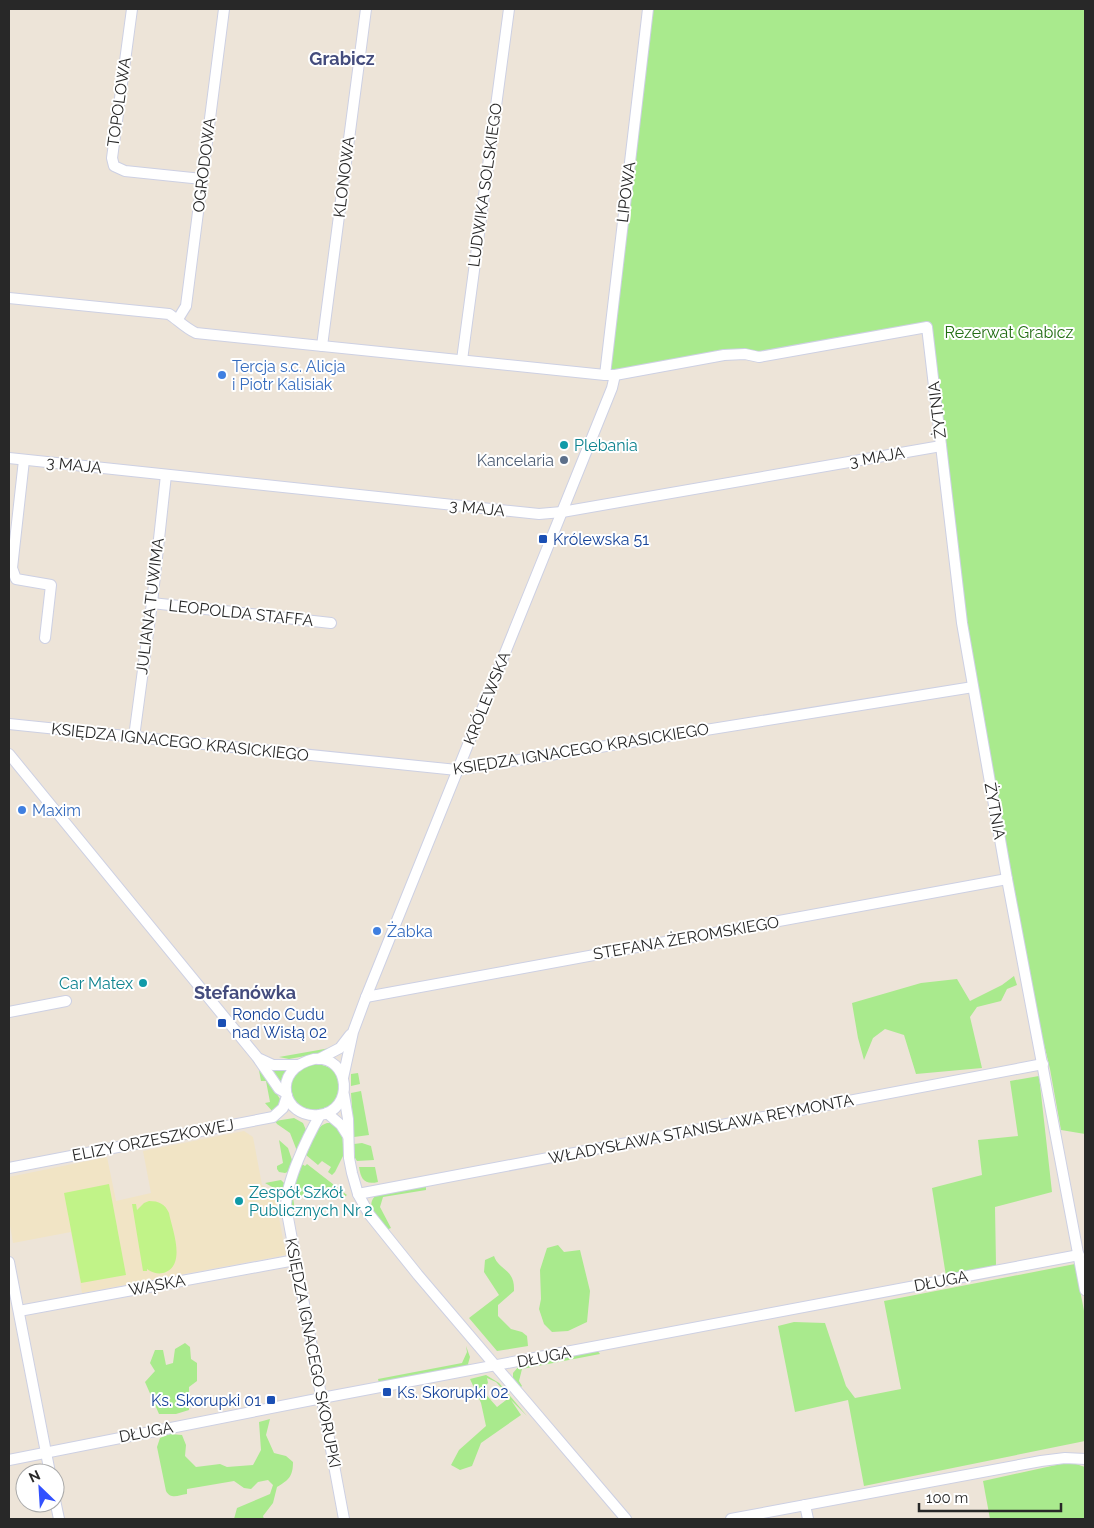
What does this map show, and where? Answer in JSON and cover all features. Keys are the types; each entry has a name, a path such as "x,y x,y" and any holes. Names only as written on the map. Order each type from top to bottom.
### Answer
{"street":[{"name":"TOPOLOWA","path":"132,9 112,158 114,166 125,171 202,179"},
{"name":"OGRODOWA","path":"178,319 186,306 224,9"},
{"name":"KLONOWA","path":"322,346 366,9"},
{"name":"LUDWIKA SOLSKIEGO","path":"462,360 509,9"},
{"name":"LIPOWA","path":"610,375 648,9"},
{"path":"9,298 169,314 178,319 186,328 196,332 610,375"},
{"name":"ŻYTNIA","path":"610,375 724,355 745,354 759,357 927,328 962,622 1007,879 1085,1290"},
{"name":"KRÓLEWSKA","path":"343,1078 353,1032 366,997 612,388 610,375"},
{"name":"3 MAJA","path":"9,458 530,513 562,512 941,446"},
{"path":"24,460 12,568 16,578 51,585 45,638"},
{"name":"JULIANA TUWIMA","path":"134,737 152,603 166,475"},
{"name":"LEOPOLDA STAFFA","path":"152,603 331,623"},
{"name":"KSIĘDZA IGNACEGO KRASICKIEGO","path":"9,724 457,770 973,687"},
{"path":"9,754 257,1057 279,1089 286,1094 292,1104 305,1114 310,1122 312,1131"},
{"name":"STEFANA ŻEROMSKIEGO","path":"366,997 1007,879"},
{"path":"9,1012 66,1001"},
{"path":"257,1057 267,1064 298,1065 319,1059 340,1048 353,1032"},
{"path":"319,1059 331,1062 343,1078 348,1118 350,1164 358,1194 376,1224 626,1519"},
{"name":"WŁADYSŁAWA STANISŁAWA REYMONTA","path":"358,1194 1043,1064"},
{"path":"286,1094 288,1077 298,1065"},
{"name":"ELIZY ORZESZKOWEJ","path":"9,1168 273,1116 283,1108 286,1094"},
{"path":"305,1114 323,1114 337,1106 344,1095"},
{"path":"323,1114 341,1125 348,1137"},
{"name":"KSIĘDZA IGNACEGO SKORUPKI","path":"323,1114 312,1131 286,1197 286,1206 344,1519"},
{"name":"DŁUGA","path":"9,1460 322,1398 1079,1255"},
{"name":"WĄSKA","path":"19,1310 296,1260"},
{"path":"9,1262 48,1463"},
{"path":"731,1519 1041,1461 1079,1457 1085,1459"},
{"path":"805,1505 808,1519"}],"shaded area":[{"path":"244,1131 253,1137 262,1185 274,1191 286,1255 82,1293 71,1232 13,1243 9,1220 9,1177 107,1157 116,1201 151,1193 143,1151"}],"green space":[{"name":"Rezerwat Grabicz","path":"653,9 1085,9 1085,1134 1061,1130 1050,1069 1002,871 967,624 930,325 763,353 609,371"},
{"path":"1014,976 1017,985 1007,989 1001,1001 977,1007 970,1017 982,1068 916,1074 904,1035 885,1029 873,1038 864,1060 852,1003 921,983 957,979 970,1001 1002,985"},
{"path":"347,1032 332,1051 289,1059 279,1057 330,1048 337,1044"},
{"path":"314,1064 328,1067 333,1071 340,1081 341,1087 336,1101 321,1110 309,1109 298,1104 292,1097 289,1086 298,1069"},
{"path":"258,1065 280,1099 279,1108 273,1112 265,1103 270,1102 266,1081 261,1081"},
{"path":"270,1068 288,1068 282,1083 281,1083"},
{"path":"358,1073 360,1084 351,1086 351,1074"},
{"path":"1039,1076 1052,1192 995,1207 996,1265 946,1276 932,1188 982,1175 978,1140 1018,1136 1010,1081"},
{"path":"361,1091 369,1135 354,1137 351,1093"},
{"path":"294,1118 303,1123 306,1130 297,1151 290,1133 275,1121"},
{"path":"327,1123 333,1123 342,1134 344,1154 332,1175 328,1172 331,1167 322,1161 318,1165 306,1155 316,1132"},
{"path":"279,1140 288,1148 292,1160 295,1161 290,1171 285,1173 279,1172 277,1169 277,1166 283,1163"},
{"path":"362,1143 371,1146 374,1160 357,1161 354,1144"},
{"path":"302,1164 305,1166 307,1164 347,1195 341,1200 334,1191 293,1197 295,1212 291,1212 291,1193"},
{"path":"359,1167 375,1167 378,1182 370,1183 364,1180"},
{"path":"281,1180 284,1183 283,1189 274,1188 265,1183"},
{"path":"109,1184 126,1275 81,1283 64,1193"},
{"path":"426,1186 426,1190 383,1197 380,1207 391,1228 386,1230 373,1212 373,1198 378,1194"},
{"path":"149,1201 166,1207 175,1236 177,1254 172,1268 166,1272 154,1272 147,1269 147,1271 143,1271 132,1204 136,1204 137,1210"},
{"path":"558,1245 564,1252 580,1250 590,1291 587,1322 568,1331 552,1332 544,1324 539,1309 541,1299 540,1270 547,1248"},
{"path":"494,1256 510,1275 514,1286 514,1291 498,1305 498,1316 511,1329 522,1332 527,1336 528,1346 497,1351 469,1318 499,1295 484,1272 485,1260"},
{"path":"1075,1264 1085,1316 1085,1441 864,1486 848,1400 795,1412 778,1326 794,1322 825,1323 846,1386 855,1398 901,1389 884,1301"},
{"path":"185,1343 190,1347 191,1359 197,1363 197,1381 189,1387 189,1410 176,1414 159,1414 145,1382 155,1371 150,1363 155,1350 163,1350 166,1365 173,1363 175,1349"},
{"path":"466,1346 470,1357 468,1364 470,1366 379,1383 378,1379 462,1363 467,1352"},
{"path":"597,1350 600,1354 522,1369 519,1381 521,1387 513,1379 513,1373 519,1366"},
{"path":"486,1375 499,1383 527,1416 511,1400 521,1415 481,1443 472,1466 460,1470 451,1465 459,1450 486,1426 481,1403 470,1379","holes":["487,1378 496,1382 510,1397 497,1407 482,1390 488,1383"]},
{"path":"270,1419 266,1435 274,1453 286,1456 293,1462 293,1467 285,1482 277,1487 273,1503 263,1516 264,1519 234,1519 237,1508 270,1494 273,1485 268,1480 258,1482 251,1489 244,1488 234,1481 187,1489 187,1494 178,1496 168,1494 157,1447 160,1438 170,1434 182,1435 186,1445 185,1456 196,1467 220,1464 227,1467 253,1465 261,1450 259,1422"},
{"path":"1070,1462 1085,1467 1085,1519 990,1519 983,1481"}],"place":[{"name":"Tercja s.c. Alicja i Piotr Kalisiak","path":"222,375"},
{"name":"Plebania","path":"564,445"},
{"name":"Kancelaria","path":"564,460"},
{"name":"Królewska 51","path":"543,539"},
{"name":"Maxim","path":"22,810"},
{"name":"Żabka","path":"377,931"},
{"name":"Car Matex","path":"143,983"},
{"name":"Rondo Cudu nad Wisłą 02","path":"222,1023"},
{"name":"Zespół Szkół Publicznych Nr 2","path":"239,1201"},
{"name":"Ks. Skorupki 02","path":"387,1392"},
{"name":"Ks. Skorupki 01","path":"271,1400"}],"district":[{"name":"Grabicz","path":"342,58"},
{"name":"Stefanówka","path":"245,992"}]}
